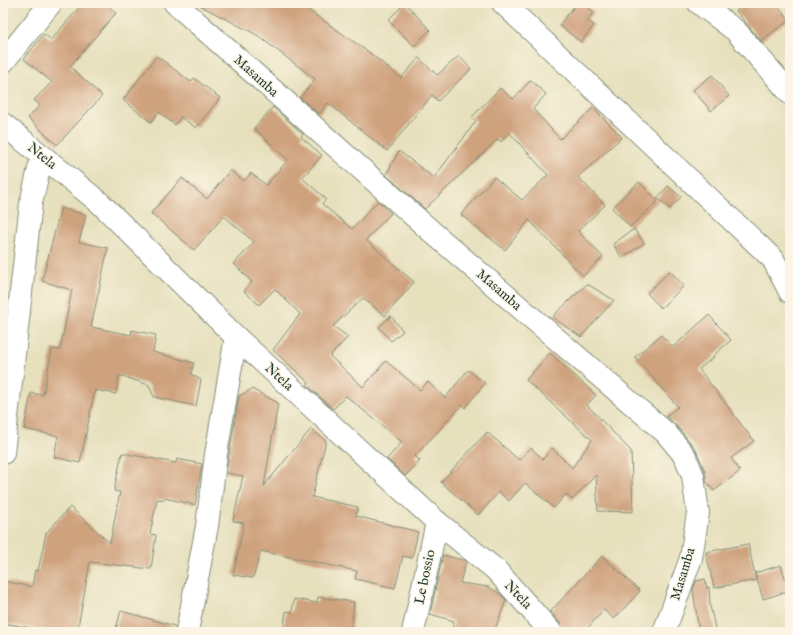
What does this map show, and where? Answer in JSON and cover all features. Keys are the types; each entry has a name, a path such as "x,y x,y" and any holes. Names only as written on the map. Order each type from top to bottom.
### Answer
{"street":[{"path":"3,62 50,3"},
{"name":"Masamba","path":"175,3 432,232 666,433 686,456 693,476 698,513 690,558 664,632"},
{"path":"503,3 773,259 790,292"},
{"path":"699,3 736,31 790,94"},
{"name":"Ntela","path":"3,124 100,203 236,337 437,522 496,570 551,632"},
{"path":"3,453 31,203 42,156"},
{"path":"187,632 207,526 216,454 236,337"},
{"name":"Le bossio","path":"413,632 437,522"}],"building":[{"path":"83,3 105,3 116,13 70,66 102,96 57,145 28,118 40,105 34,100 52,82 24,59 44,34 51,40"},
{"path":"195,3 298,3 370,53 401,78 419,58 437,75 459,56 471,69 438,101 432,95 387,151 328,103 319,114 300,98 315,79 257,35"},
{"path":"405,3 430,30 414,46 388,20"},
{"path":"577,3 582,3 594,12 587,20 594,25 581,42 559,25"},
{"path":"746,3 776,3 789,20 761,41 736,11"},
{"path":"157,56 191,82 194,78 220,98 196,128 181,117 175,125 159,112 151,122 123,100"},
{"path":"712,75 729,96 711,111 693,90"},
{"path":"531,80 546,94 533,109 560,139 593,108 622,137 578,177 605,205 578,231 603,257 583,276 529,220 505,250 461,215 494,177 522,200 548,175 509,132 501,142 498,139 425,209 386,175 399,151 434,178 476,121 472,117 500,88 513,99"},
{"path":"273,107 303,134 301,137 322,155 302,178 326,199 322,204 352,229 378,201 391,213 366,240 414,282 385,316 363,298 333,326 348,337 330,356 363,387 386,361 420,390 428,382 445,398 468,370 485,383 465,408 462,405 415,456 420,461 405,476 387,459 402,442 346,396 333,409 307,385 309,383 273,350 300,314 275,289 259,305 244,291 252,282 234,264 254,242 224,216 194,250 151,213 182,178 207,199 230,170 244,181 251,173 266,185 288,160 254,128"},
{"path":"639,182 658,201 630,227 612,208"},
{"path":"668,186 681,197 670,209 657,198"},
{"path":"61,208 86,215 79,242 108,248 91,327 131,335 132,330 156,335 153,352 194,363 191,374 201,380 196,406 154,397 149,385 119,375 116,394 95,390 80,463 54,457 58,436 24,429 31,393 43,395 52,349 60,350 72,290 42,281"},
{"path":"634,229 644,243 622,258 613,244"},
{"path":"670,271 684,286 661,308 647,293"},
{"path":"587,284 614,300 581,337 552,317"},
{"path":"709,315 731,340 699,369 754,441 731,458 740,471 714,491 706,481 705,471 695,448 676,425 666,416 678,407 635,357 661,335 673,347"},
{"path":"391,316 403,331 391,341 379,327"},
{"path":"550,353 596,395 587,405 631,451 633,512 598,511 596,475 572,500 566,494 554,508 525,483 509,501 499,492 478,515 441,482 487,432 519,460 531,448 543,459 552,448 572,468 592,440 526,380"},
{"path":"252,389 278,403 264,486 311,429 326,441 312,497 358,507 356,516 418,532 412,558 403,556 395,588 355,579 357,571 261,551 253,578 233,575 244,523 233,521 243,476 226,473 239,396"},
{"path":"122,453 176,463 177,459 202,464 195,505 165,498 164,500 157,499 150,534 156,535 151,569 90,562 77,632 53,632 3,623 3,581 32,587 35,570 38,571 46,533 70,507 110,543 120,492 114,491"},
{"path":"748,544 756,580 714,588 706,552"},
{"path":"443,555 466,561 460,583 489,587 506,600 494,632 451,632 454,621 430,614"},
{"path":"602,556 640,591 614,619 604,610 584,632 563,632 561,624 550,612"},
{"path":"781,565 789,591 763,599 755,573"},
{"path":"705,579 707,588 709,587 710,606 716,632 699,632 693,590 696,581"},
{"path":"318,597 354,602 351,632 283,632 286,611 292,612 294,599 317,603"},
{"path":"121,611 175,626 175,632 115,632"}]}
